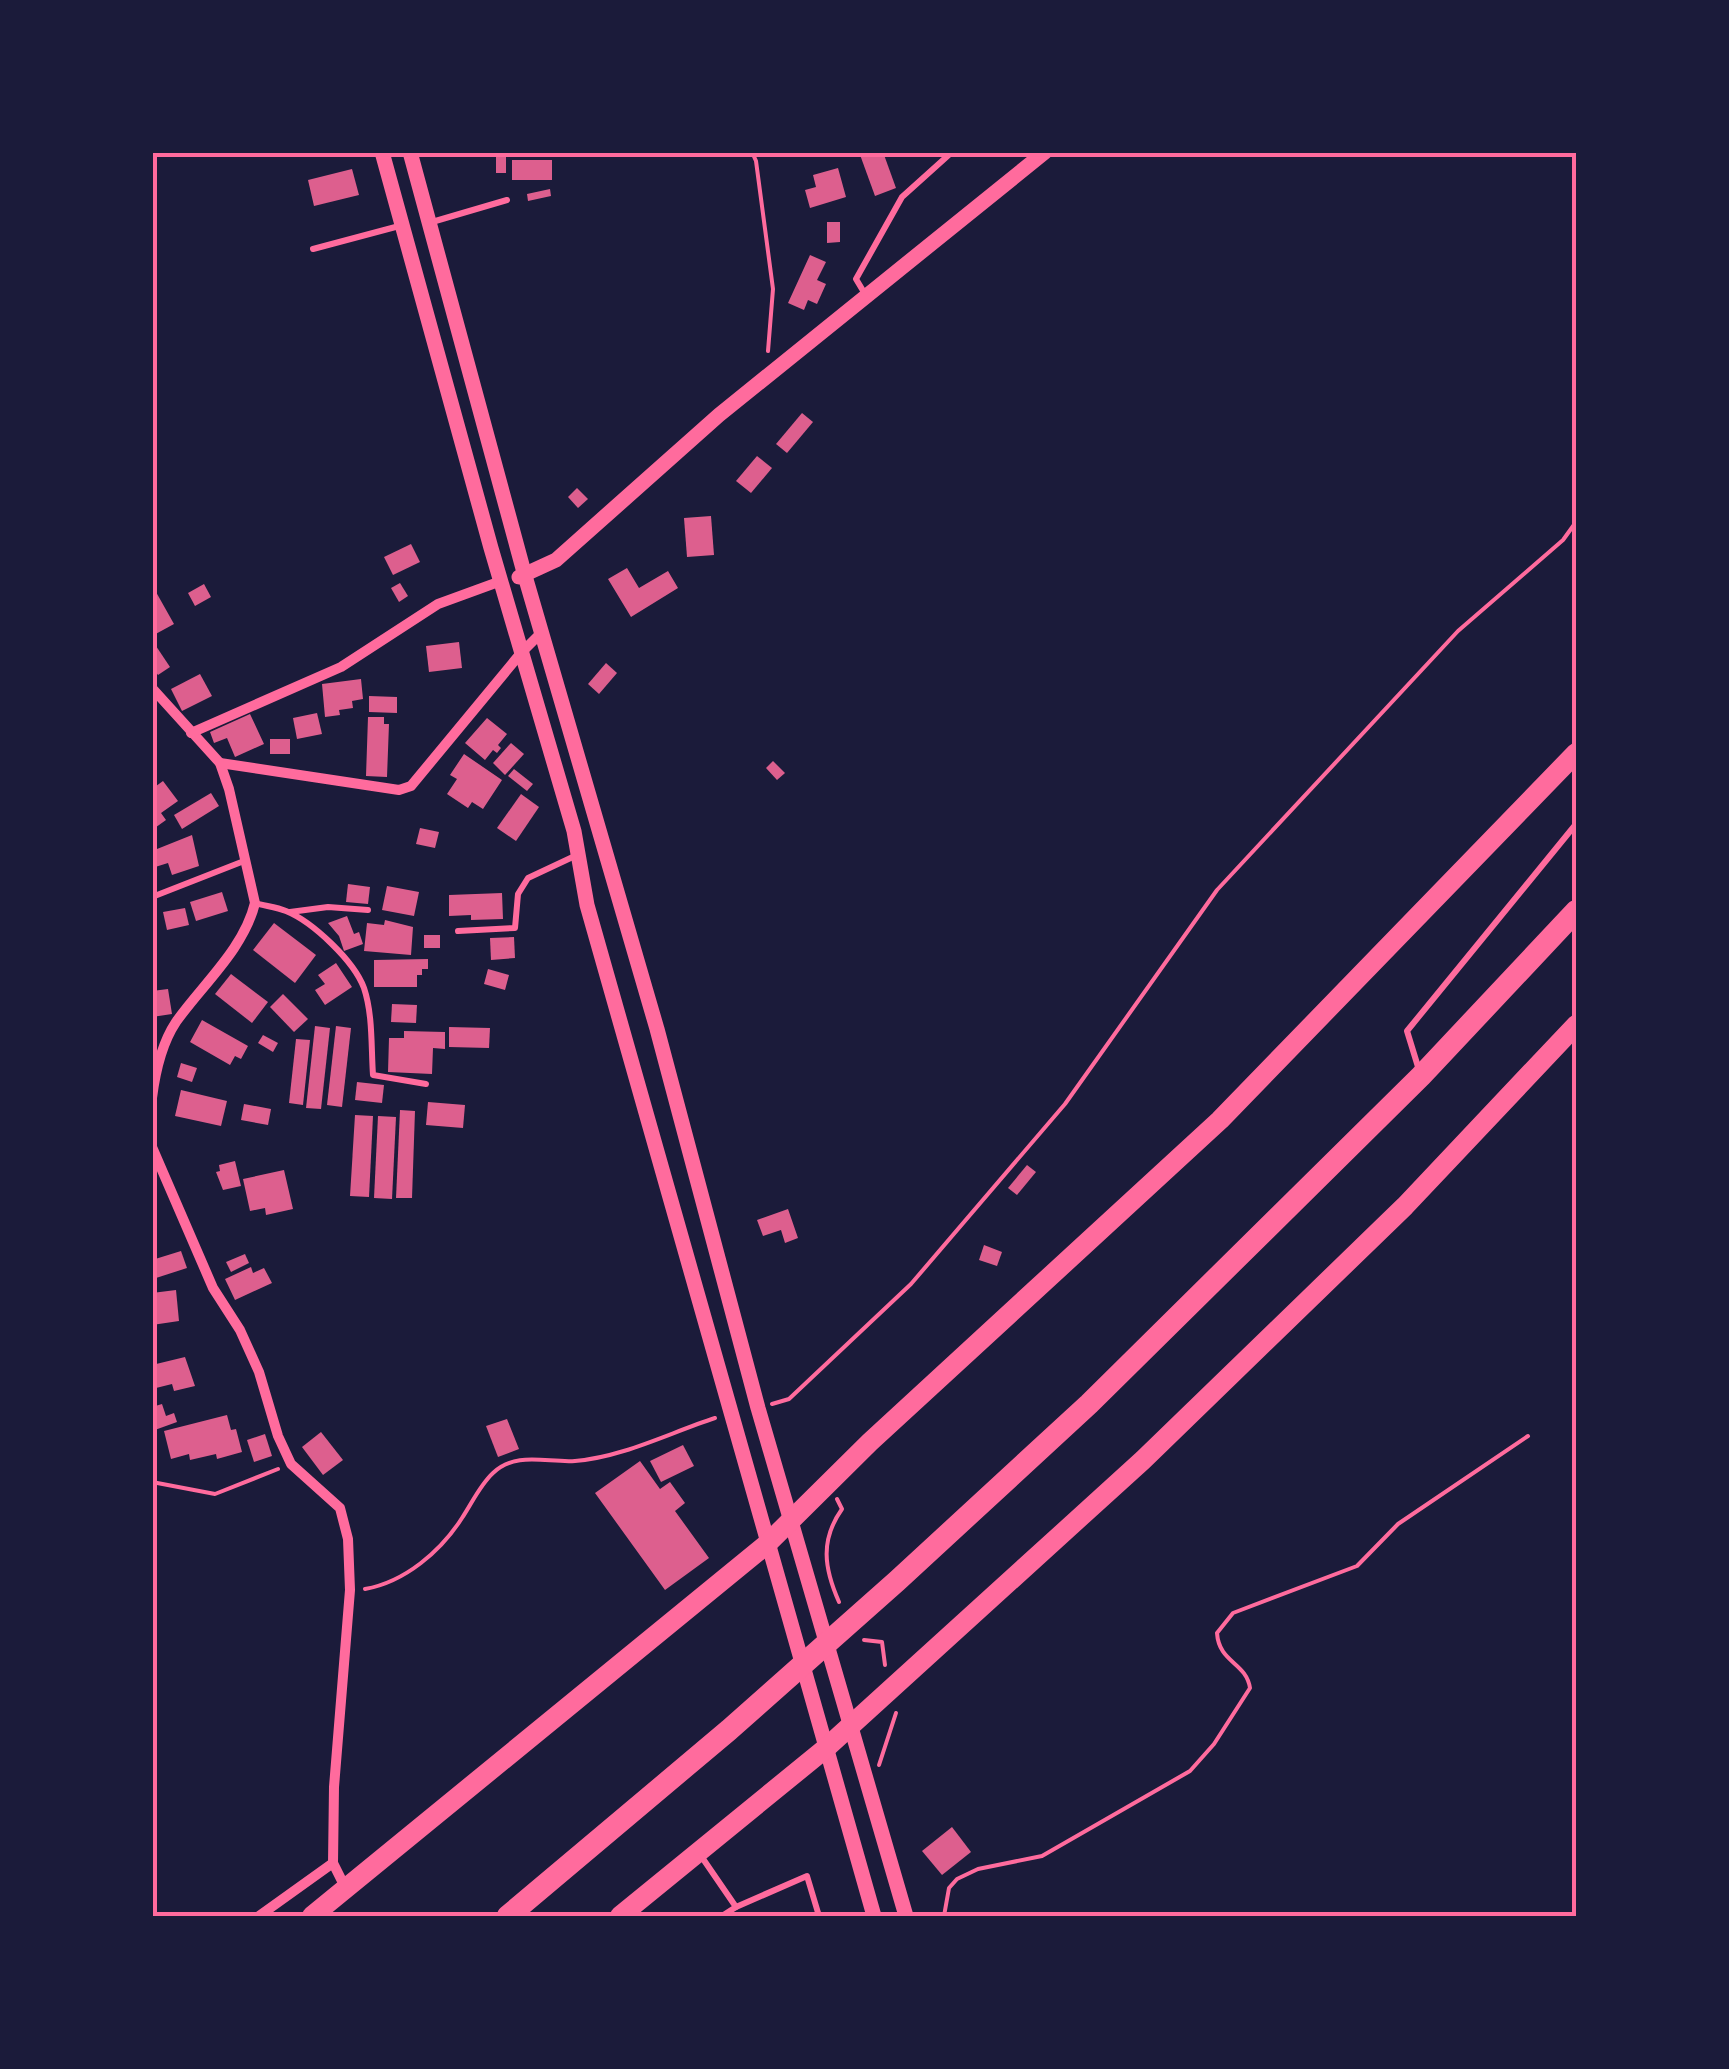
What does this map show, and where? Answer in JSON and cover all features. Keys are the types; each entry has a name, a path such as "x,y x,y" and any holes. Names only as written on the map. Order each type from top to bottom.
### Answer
{"highway":[{"path":"312,1916 766,1544 870,1442 1220,1120 1576,753"},
{"path":"508,1916 897,1581 1187,1310 1421,1076 1576,911"},
{"path":"620,1916 826,1748 1143,1460 1405,1206 1576,1025"}],"street":[{"path":"382,152 574,830 587,905 728,1413 874,1916"},
{"path":"410,152 525,576 657,1029 758,1408 906,1916"},
{"path":"191,732 341,667 438,604 525,576 556,560 766,376 1046,152"},
{"path":"220,763 399,790 411,786 521,652 542,633"},
{"path":"152,1098 161,1056 173,1026 232,950 255,903 220,763 153,687"},
{"path":"152,1147 213,1288 240,1330 259,1372 278,1436 292,1464 340,1508 348,1539 350,1590 334,1787 334,1863 347,1890"},
{"path":"259,1916 334,1863"}],"lane":[{"path":"865,295 856,279 902,196 952,152"},
{"path":"430,222 507,200"},
{"path":"313,249 403,225"},
{"path":"1421,1076 1408,1030 1576,824"},
{"path":"458,930 514,928 518,894 528,878 578,854"},
{"path":"152,896 244,860"},
{"path":"255,903 288,912 350,962 363,986 370,1016 373,1075 426,1084"},
{"path":"288,912 328,906 368,910"},
{"path":"699,1852 736,1907"},
{"path":"722,1916 807,1876 819,1916"}],"path":[{"path":"752,152 773,289 766,376"},
{"path":"758,1408 789,1399 911,1284 1065,1104 1217,890 1434,656 1563,540 1576,522"},
{"path":"350,1590 381,1584 423,1562 447,1540 484,1483 503,1466 529,1458 587,1459 651,1442 728,1413"},
{"path":"944,1916 956,1879 1010,1860 1042,1856 1190,1771 1214,1744 1250,1688 1248,1678 1218,1646 1217,1633 1233,1613 1357,1566 1398,1524 1528,1436"},
{"path":"152,1482 215,1494 292,1464"}],"building":[{"path":"496,152 506,152 506,173 496,173"},
{"path":"859,152 883,152 896,188 875,196"},
{"path":"512,160 552,160 552,180 512,180"},
{"path":"838,168 846,197 810,208 805,190 816,187 813,175"},
{"path":"352,169 359,195 314,206 308,180"},
{"path":"550,189 551,196 528,201 527,194"},
{"path":"827,222 840,222 840,242 827,243"},
{"path":"810,255 826,262 817,280 826,284 817,304 808,300 804,310 788,303"},
{"path":"802,413 813,422 787,453 776,444"},
{"path":"757,456 772,468 751,493 736,481"},
{"path":"577,488 588,499 578,508 568,497"},
{"path":"711,516 714,555 687,557 684,518"},
{"path":"411,544 420,562 393,575 384,557"},
{"path":"627,568 639,588 668,571 678,588 631,617 608,579"},
{"path":"400,583 408,596 399,602 391,588"},
{"path":"204,584 211,597 195,606 188,593"},
{"path":"156,592 174,624 152,636 152,594"},
{"path":"459,642 462,668 429,672 426,646"},
{"path":"156,646 170,667 158,675 152,667 152,648"},
{"path":"606,663 617,673 599,694 588,684"},
{"path":"200,674 212,696 182,711 171,689"},
{"path":"361,679 363,699 352,701 353,708 339,710 340,715 325,717 322,684"},
{"path":"369,696 397,697 397,713 369,712"},
{"path":"317,713 322,734 297,739 293,718"},
{"path":"250,714 264,744 235,757 227,738 214,743 210,732"},
{"path":"368,717 384,717 384,724 389,724 387,777 366,776"},
{"path":"487,718 507,734 497,753 493,750 485,760 465,743"},
{"path":"270,739 290,739 290,754 270,754"},
{"path":"511,743 524,754 505,775 493,763"},
{"path":"464,754 502,780 483,809 472,802 468,808 447,794 457,779 450,775"},
{"path":"773,761 785,773 777,780 766,768"},
{"path":"514,769 533,784 527,791 508,776"},
{"path":"163,781 178,801 161,813 166,820 152,830 152,789"},
{"path":"211,793 219,806 182,829 174,815"},
{"path":"521,794 539,807 516,841 497,828"},
{"path":"420,828 439,832 435,848 416,844"},
{"path":"192,835 199,866 172,875 168,863 152,868 152,851"},
{"path":"348,884 370,887 368,904 346,902"},
{"path":"387,886 419,892 414,916 382,910"},
{"path":"222,892 228,911 196,921 190,902"},
{"path":"502,893 503,919 449,916 449,895"},
{"path":"185,908 189,925 167,930 163,912"},
{"path":"347,916 363,944 344,951 339,936 328,923"},
{"path":"385,920 413,927 411,955 364,951 367,923 384,925"},
{"path":"274,923 316,955 295,983 253,950"},
{"path":"424,935 440,935 440,948 424,948"},
{"path":"514,937 515,958 491,960 490,938"},
{"path":"428,959 428,969 417,975 417,987 374,987 374,960"},
{"path":"336,963 352,987 325,1005 315,990 325,984 318,975"},
{"path":"488,969 509,975 505,990 484,984"},
{"path":"231,974 268,1002 252,1023 215,994"},
{"path":"168,989 172,1014 152,1017 152,991"},
{"path":"283,994 308,1019 294,1032 270,1007"},
{"path":"392,1004 417,1005 416,1023 391,1022"},
{"path":"202,1020 248,1046 241,1059 235,1056 230,1065 190,1042"},
{"path":"315,1026 330,1028 321,1109 306,1108"},
{"path":"336,1026 351,1028 342,1107 327,1105"},
{"path":"449,1027 490,1028 489,1048 449,1047"},
{"path":"404,1031 445,1032 445,1049 433,1048 432,1074 388,1072 389,1038 404,1038"},
{"path":"263,1035 278,1043 273,1052 258,1043"},
{"path":"296,1039 310,1040 303,1105 289,1103"},
{"path":"181,1063 197,1068 192,1082 177,1077"},
{"path":"357,1082 384,1085 382,1103 355,1100"},
{"path":"181,1090 227,1101 221,1126 175,1116"},
{"path":"428,1102 465,1105 463,1128 426,1125"},
{"path":"244,1104 271,1109 268,1125 241,1120"},
{"path":"400,1110 415,1111 412,1198 396,1198"},
{"path":"355,1115 373,1116 369,1197 350,1196"},
{"path":"378,1116 396,1117 392,1199 374,1198"},
{"path":"235,1161 241,1186 223,1190 216,1172 220,1171 219,1165"},
{"path":"1027,1165 1036,1172 1017,1195 1008,1188"},
{"path":"284,1170 293,1209 266,1215 265,1208 250,1211 243,1179"},
{"path":"788,1209 798,1238 785,1243 781,1230 763,1236 757,1220"},
{"path":"984,1245 1002,1252 997,1266 979,1260"},
{"path":"181,1251 187,1268 156,1278 152,1260"},
{"path":"245,1254 249,1263 231,1272 226,1262"},
{"path":"251,1267 253,1273 264,1268 272,1283 235,1300 225,1279"},
{"path":"176,1290 179,1321 152,1325 152,1293"},
{"path":"185,1357 195,1386 174,1391 172,1384 152,1389 152,1365"},
{"path":"162,1404 166,1416 174,1413 177,1422 152,1431 152,1407"},
{"path":"227,1415 231,1430 236,1429 242,1452 217,1459 216,1454 190,1460 189,1454 171,1459 164,1431"},
{"path":"507,1419 519,1449 498,1457 486,1426"},
{"path":"321,1432 343,1460 323,1475 302,1447"},
{"path":"265,1434 272,1456 254,1462 247,1440"},
{"path":"683,1445 694,1466 661,1482 650,1461"},
{"path":"640,1461 660,1489 670,1482 685,1503 675,1511 709,1558 665,1590 595,1493"},
{"path":"952,1827 971,1852 942,1875 922,1851"}]}
